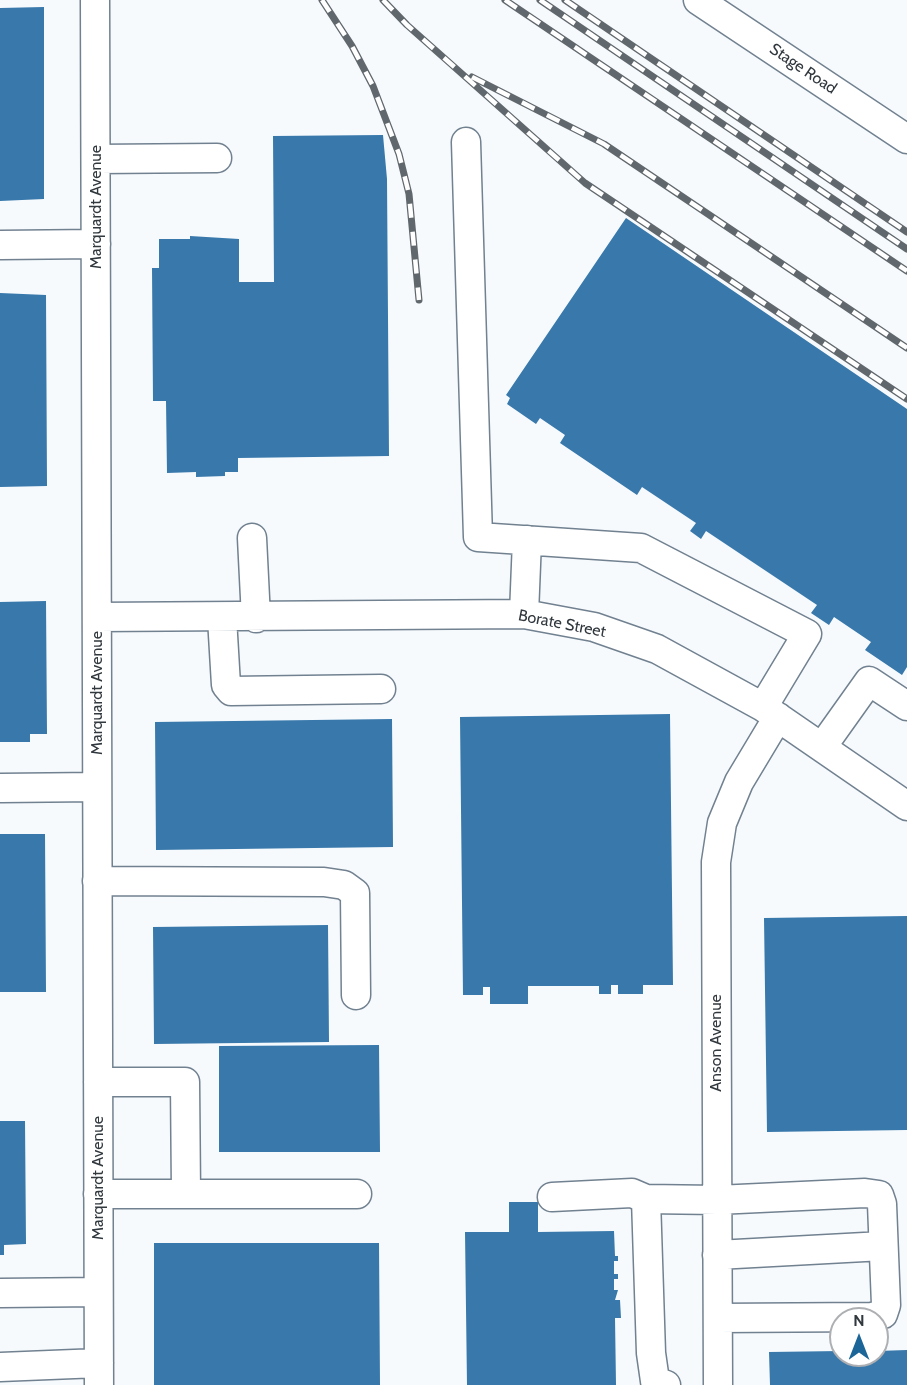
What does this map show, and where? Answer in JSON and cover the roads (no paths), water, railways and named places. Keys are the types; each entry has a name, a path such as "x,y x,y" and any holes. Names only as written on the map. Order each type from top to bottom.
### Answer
{"street":[{"name":"Marquardt Avenue","path":"95,0 99,1374"},
{"name":"Stage Road","path":"698,0 906,135"},
{"path":"466,141 478,537 527,540 524,615"},
{"path":"96,159 217,158"},
{"path":"0,245 96,244"},
{"path":"252,538 256,618"},
{"name":"Anson Avenue","path":"527,540 642,548 807,634 722,823 716,862 718,1385"},
{"name":"Borate Street","path":"97,617 524,615 594,627 657,649 771,712 907,806"},
{"path":"222,618 226,686 231,691 381,689"},
{"path":"822,747 869,681 907,706"},
{"path":"0,788 97,787"},
{"path":"97,881 324,882 344,885 355,893 356,995"},
{"path":"98,1082 185,1082 186,1193"},
{"path":"552,1197 632,1193 646,1199 717,1200 865,1193 879,1195 882,1204 886,1305 883,1314 872,1317 717,1318"},
{"path":"98,1194 357,1194"},
{"path":"646,1199 651,1353 655,1381 666,1385"},
{"path":"717,1255 883,1246"},
{"path":"0,1293 98,1292"},
{"path":"0,1367 99,1374"}],"railway":[{"path":"322,0 352,46 373,86 399,154 409,194 419,300"},
{"path":"383,0 407,25 585,183 907,399"},
{"path":"505,0 907,271"},
{"path":"540,0 907,249"},
{"path":"565,0 907,232"},
{"path":"472,77 604,144 907,348"}]}
